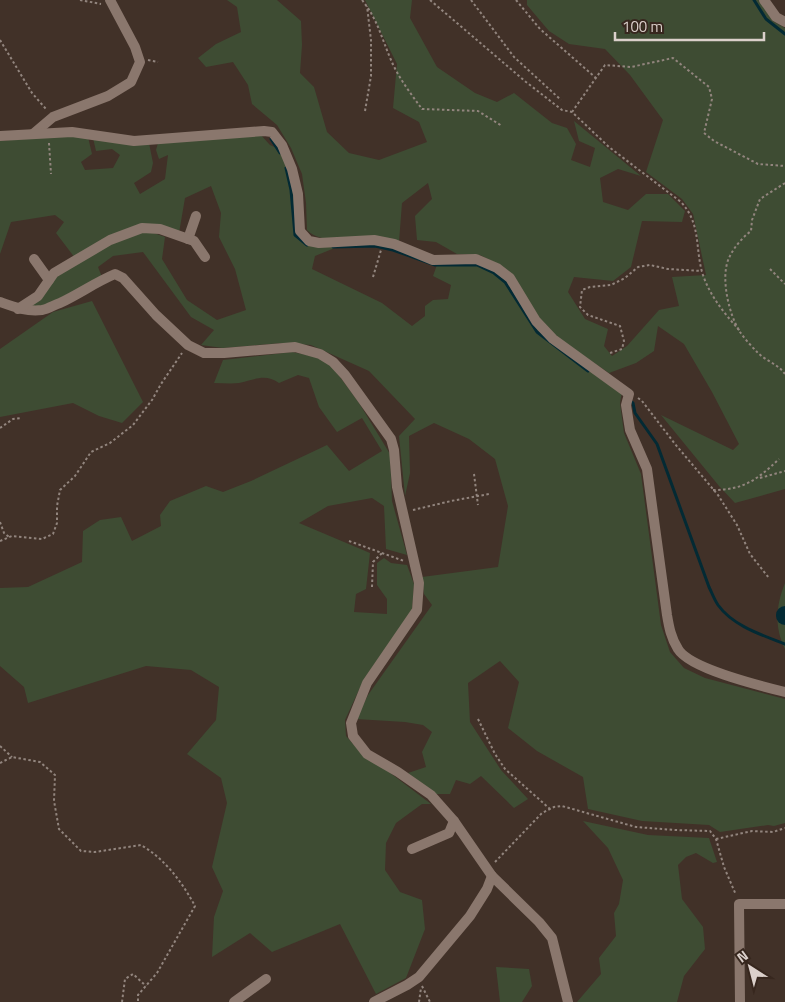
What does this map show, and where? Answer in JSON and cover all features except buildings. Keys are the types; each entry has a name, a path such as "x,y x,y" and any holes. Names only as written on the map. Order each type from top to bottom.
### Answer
{"street":[{"path":"764,0 776,17 785,22"},
{"path":"33,134 53,117 108,96 131,82 140,62 135,47 113,2"},
{"path":"0,136 72,132 134,141 264,131 272,132 282,145 292,169 298,194 300,231 309,241 318,243 374,240 394,244 433,260 476,259 497,268 510,278 536,321 552,339 629,394 626,405 630,430 648,469 667,616 671,634 679,651 694,662 720,674 785,692"},
{"path":"188,239 196,216"},
{"path":"18,309 38,296 54,273 110,240 142,228 160,230 194,240 205,257"},
{"path":"34,259 49,280"},
{"path":"0,302 18,309 44,310 115,274 123,278 156,315 188,346 204,352 224,353 295,347 320,354 333,362 345,375 390,438 394,450 397,487 419,583 417,610 367,683 351,723 353,736 366,754 398,772 431,795 454,821 492,876 539,922 552,938 568,1002"},
{"path":"412,849 449,833 454,821"},
{"path":"374,1002 419,976 470,916 487,889 492,876"},
{"path":"740,1002 739,904 785,904"},
{"path":"234,1002 266,979"}],"path":[{"path":"80,0 113,2"},
{"path":"362,0 372,13 391,61 422,109 478,111 502,126"},
{"path":"430,0 526,82 562,110 572,112 609,148 681,202 690,212 699,243 702,271 709,290 722,311 759,354 785,374"},
{"path":"471,0 514,57 561,100"},
{"path":"516,0 540,29 596,78"},
{"path":"365,111 371,76 371,40 366,6"},
{"path":"0,40 32,93 53,117"},
{"path":"572,112 605,65 631,67 673,58 709,86 712,100 704,133 714,141 758,164 785,166"},
{"path":"49,133 51,174"},
{"path":"740,331 726,296 725,279 729,259 741,240 751,231 752,220 760,199 785,183"},
{"path":"373,276 380,254"},
{"path":"610,353 622,349 624,340 620,326 588,315 580,307 582,290 590,287 611,285 625,278 638,267 650,266 702,271"},
{"path":"770,269 785,284"},
{"path":"0,541 12,536 42,539 53,534 57,523 57,506 60,490 76,476 91,452 110,443 133,425 188,346"},
{"path":"629,394 642,401 713,490 737,525 750,554 769,578"},
{"path":"0,428 13,419 22,418"},
{"path":"757,479 780,459"},
{"path":"713,490 729,490 785,471"},
{"path":"474,474 478,505"},
{"path":"403,513 451,500 489,494"},
{"path":"0,522 4,533 9,538"},
{"path":"349,541 404,561 414,561"},
{"path":"372,587 373,562 382,553"},
{"path":"478,719 495,754 505,769 550,809"},
{"path":"0,746 12,757 40,762 55,775 54,801 59,830 80,851 95,852 142,845 154,853 184,886 195,906 157,972 138,995 138,1002"},
{"path":"0,763 12,757"},
{"path":"492,876 495,862 542,813 554,807 562,806 636,827 710,831 716,839 739,904"},
{"path":"716,839 752,831 773,832 785,828"},
{"path":"122,1002 125,979 133,974 146,986"},
{"path":"419,1002 422,986 430,1002"}],"green space":[{"path":"227,0 277,0 301,21 300,73 314,87 327,132 349,153 379,160 427,142 419,122 393,108 397,64 365,0 412,0 410,18 437,67 475,93 497,102 514,93 552,123 567,128 576,144 571,160 590,167 595,148 579,141 574,121 641,176 618,169 600,178 603,202 628,210 646,194 668,194 685,211 682,222 642,221 631,267 613,281 574,277 568,292 585,319 608,329 604,346 612,356 627,346 659,310 679,306 672,277 706,275 693,214 682,199 646,172 663,120 630,75 605,49 569,44 549,31 527,5 527,0 760,0 773,21 785,28 785,489 735,503 661,415 733,450 739,444 684,344 658,326 654,351 636,363 609,373 559,339 540,319 514,277 502,266 480,255 457,254 436,242 417,240 415,216 432,199 428,183 402,203 399,242 376,236 340,239 322,238 307,230 302,174 291,148 277,125 252,104 248,85 233,62 206,67 198,58 216,44 241,32 237,7"},
{"path":"260,134 270,145 283,151 307,242 342,245 315,256 312,269 382,303 412,326 425,316 425,306 433,300 448,299 451,285 433,276 438,262 474,260 494,270 508,281 535,323 622,392 620,403 624,433 641,474 661,625 670,652 684,668 705,678 785,699 785,823 720,832 709,825 642,821 588,809 583,777 537,751 508,728 519,682 500,661 468,683 470,722 501,770 528,799 514,808 481,776 470,784 456,780 450,794 434,794 408,773 426,767 422,752 432,732 423,725 356,719 368,695 432,605 424,594 422,577 498,567 508,506 495,459 469,439 434,423 409,436 410,473 405,496 399,436 415,419 369,371 311,345 282,343 223,348 201,345 214,330 191,317 143,252 113,256 98,267 102,277 45,306 26,307 56,277 105,247 140,232 148,231 165,237 162,259 187,300 217,320 246,310 235,269 219,237 221,213 211,186 185,198 179,233 141,224 75,258 56,233 64,222 55,215 11,222 0,254 0,141 72,135 88,137 92,154 81,162 85,170 113,168 120,155 112,149 96,151 93,138 149,143 153,163 151,172 134,183 140,194 165,179 168,155 159,159 156,150 158,143"},
{"path":"92,301 143,402 122,423 99,416 73,403 0,417 0,349 53,312"},
{"path":"292,352 317,357 332,366 359,403 390,454 392,501 407,555 386,549 384,506 372,498 328,506 299,523 370,553 366,589 356,594 354,612 387,614 387,599 377,585 377,563 384,558 391,563 407,565 414,584 412,610 364,679 345,720 346,736 363,755 385,769 431,804 422,804 396,823 386,843 385,870 400,892 422,900 425,929 406,978 376,994 340,924 272,952 250,933 212,957 214,917 223,891 212,867 227,803 221,778 187,754 216,720 219,687 191,670 146,666 28,703 24,687 0,666 0,588 28,587 82,562 83,531 100,520 121,517 132,541 161,526 160,515 170,501 206,486 223,492 251,481 327,445 349,471 382,451 362,418 337,432 319,407 309,378 298,375 279,383 269,378 264,378 239,383 214,383 223,360"},
{"path":"785,583 785,649 779,633 778,608"},
{"path":"583,821 648,835 709,838 717,862 713,863 696,853 686,857 678,865 682,899 703,927 705,949 684,976 677,1002 577,1002 601,974 599,958 616,936 614,913 619,904 623,880 608,848"},
{"path":"496,967 529,969 532,986 522,1002 500,1002"}],"waterway":[{"path":"754,0 766,19 785,34"},
{"path":"271,139 280,153"},
{"path":"286,168 291,190 295,235 307,245"},
{"path":"333,247 375,246 393,250 435,265 477,265 494,273 505,282 537,332 588,371"},
{"path":"630,401 633,403 635,413 657,444 709,587 718,605 740,624 785,644"}]}
